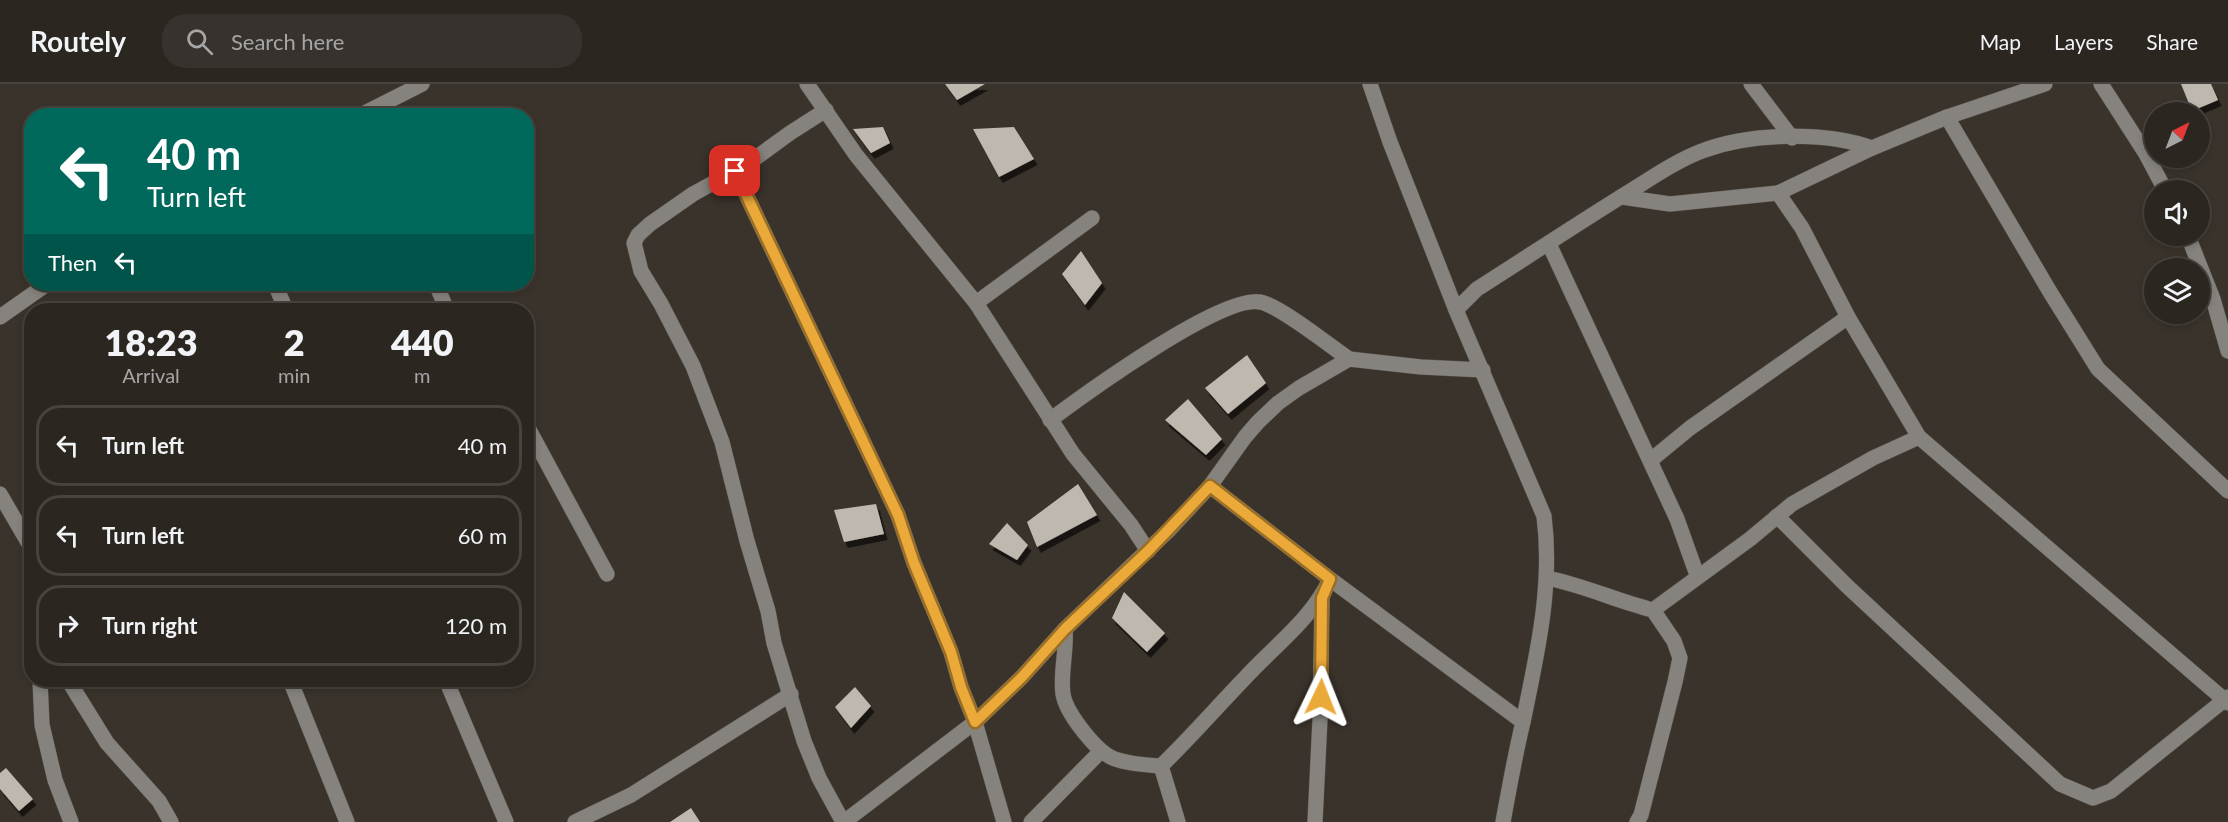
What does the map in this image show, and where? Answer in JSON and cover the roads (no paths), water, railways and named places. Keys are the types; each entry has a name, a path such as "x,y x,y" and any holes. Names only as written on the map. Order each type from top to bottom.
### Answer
{"street":[{"path":"807,84 856,156 976,303 1073,454 1131,525 1148,551"},
{"path":"1370,84 1390,142 1456,310 1544,516 1547,578 1540,634 1503,822"},
{"path":"1751,84 1792,138"},
{"path":"1622,196 1670,204 1778,193 1872,148 1947,117 2045,84"},
{"path":"2101,84 2146,154 2160,180"},
{"path":"376,108 416,86"},
{"path":"826,110 735,171 693,194 650,224 638,235 634,243 641,272 661,304 693,366 723,442 747,541 768,611 774,643 804,741 815,769 844,822 975,722 1022,677 1065,629 1148,551 1210,486 1245,437 1278,403 1349,358"},
{"path":"1947,117 2098,369 2228,491"},
{"path":"1456,310 1476,289 1653,177 1702,151 1762,137 1824,136 1851,140 1872,148"},
{"path":"735,171 893,505 951,652 961,687 975,722 1004,822"},
{"path":"1777,516 1847,586 2060,784 2093,798 2111,791 2227,700 1919,437 1848,316 1802,228 1778,193"},
{"path":"976,303 1092,218"},
{"path":"1548,244 1651,460 1698,575"},
{"path":"2192,246 2213,299 2228,351"},
{"path":"0,318 37,291"},
{"path":"1050,420 1132,361 1205,321 1245,303 1260,302 1281,312 1349,358 1421,367 1482,370"},
{"path":"1651,460 1690,428 1848,316"},
{"path":"1653,610 1750,539 1777,516 1814,491 1874,458 1919,437"},
{"path":"534,439 607,574"},
{"path":"1210,486 1330,579 1523,722"},
{"path":"0,494 24,535"},
{"path":"1547,578 1653,610 1674,641 1680,658 1644,804 1637,822"},
{"path":"1161,766 1269,656 1322,598 1330,579"},
{"path":"1314,822 1320,719 1322,598"},
{"path":"1065,629 1063,692 1066,705 1101,751 1114,759 1161,766"},
{"path":"40,687 42,726 55,780 71,822"},
{"path":"72,687 107,743 159,801 171,822"},
{"path":"293,687 347,822"},
{"path":"449,687 506,822"},
{"path":"575,822 631,795 791,694"},
{"path":"1031,822 1101,751"},
{"path":"1161,766 1178,822"}]}
